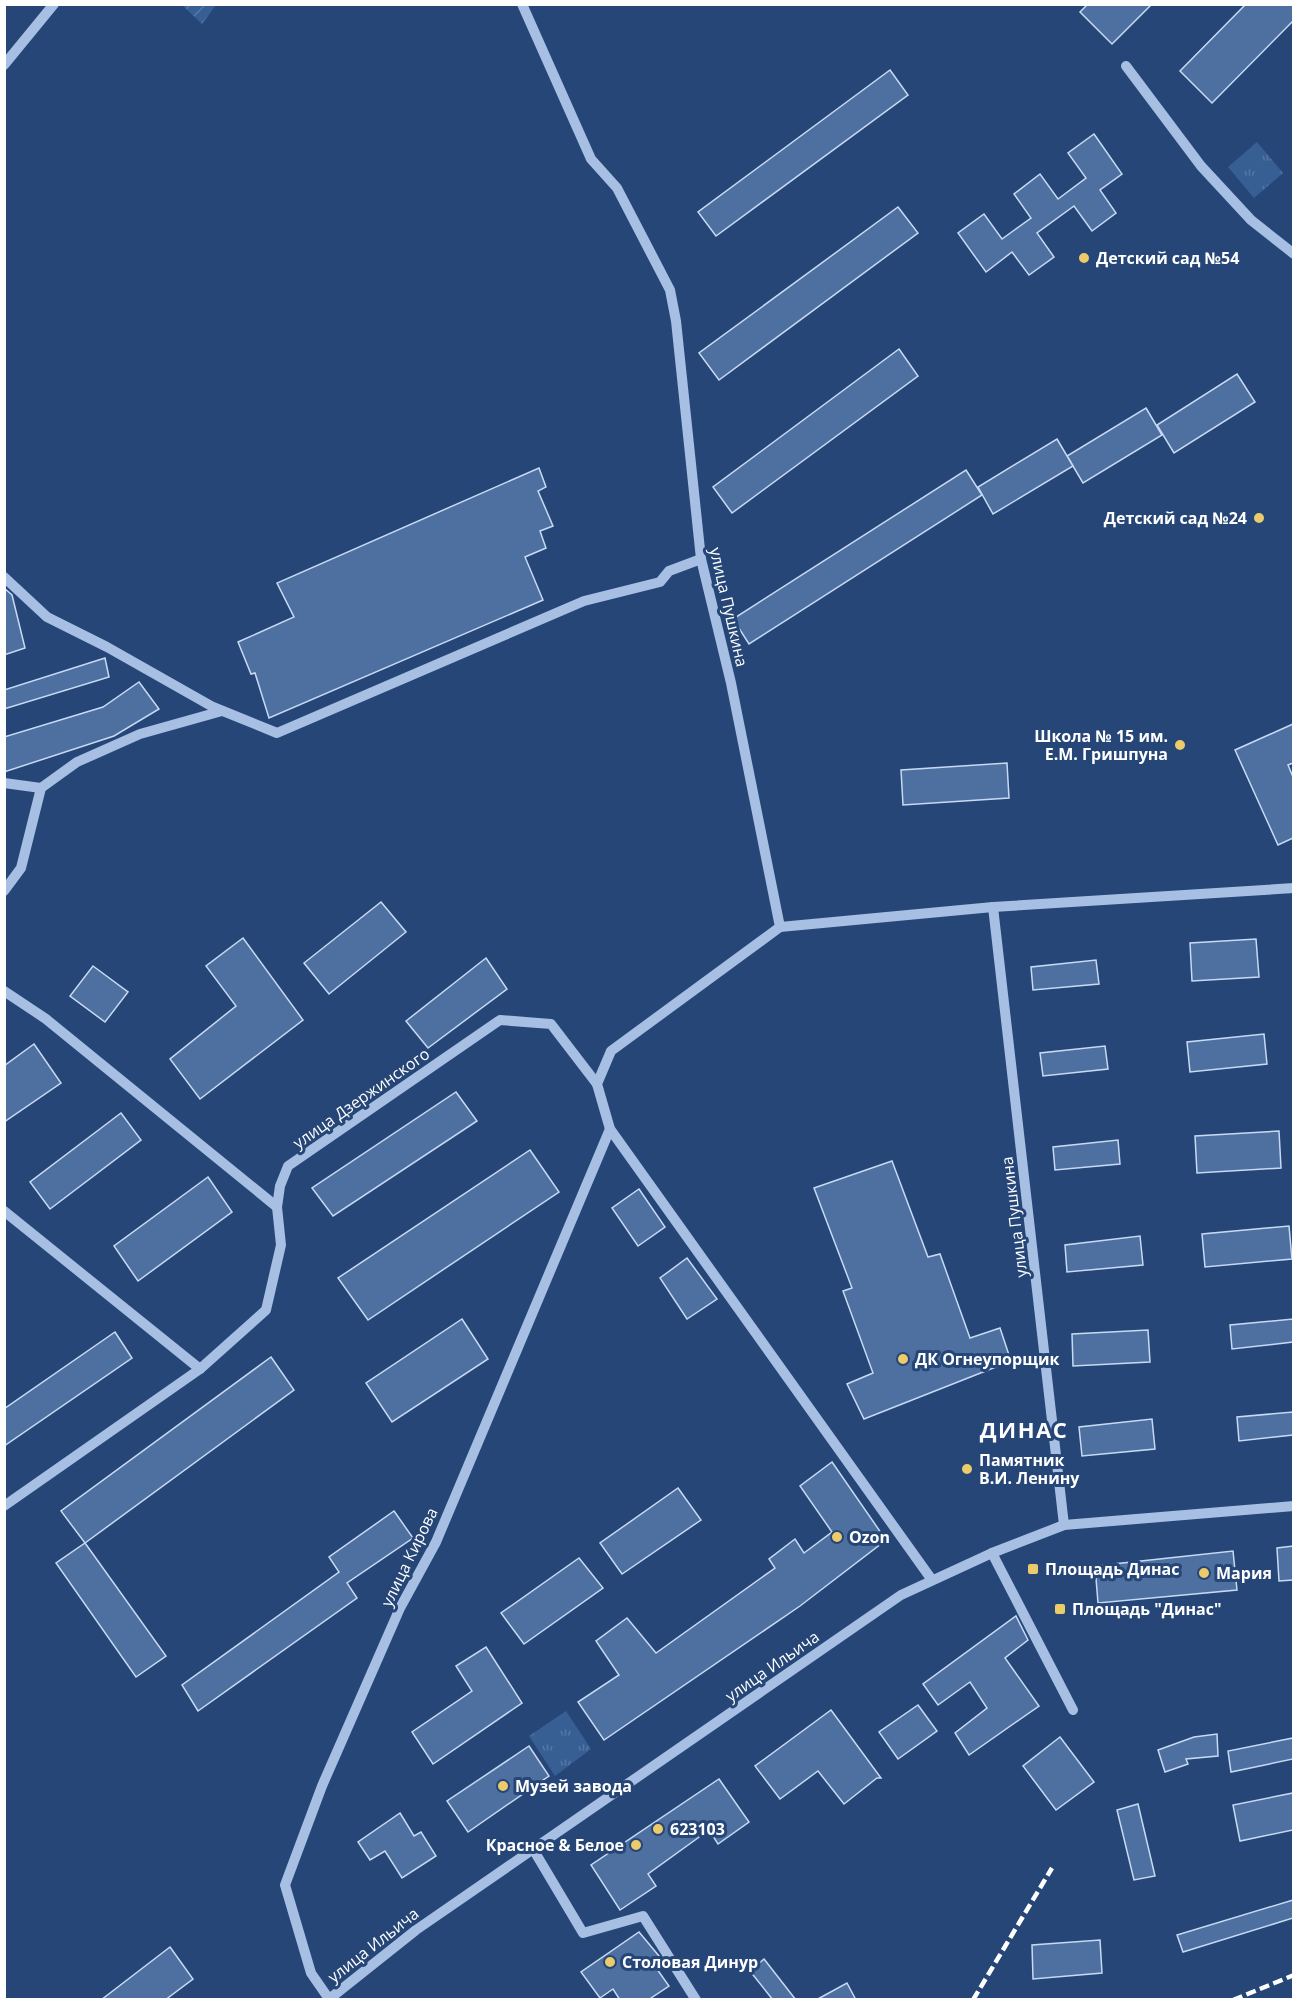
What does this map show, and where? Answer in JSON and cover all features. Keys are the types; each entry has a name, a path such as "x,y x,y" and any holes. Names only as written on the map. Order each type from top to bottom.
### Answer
{"street":[{"path":"4,65 54,4"},
{"name":"улица Пушкина","path":"522,4 591,159 617,188 670,290 676,321 700,560 731,683 780,927"},
{"path":"1126,66 1201,166 1251,220 1293,254"},
{"path":"4,577 47,617 223,711 277,733 584,601 660,582 669,571 700,560"},
{"path":"4,891 21,868 41,788 77,762 140,734 223,711"},
{"path":"4,783 41,788"},
{"path":"932,1580 610,1129 597,1084 611,1051 780,927 993,907 1293,888"},
{"name":"улица Пушкина","path":"993,907 1064,1525"},
{"path":"4,991 46,1019 277,1207"},
{"name":"улица Дзержинского","path":"4,1506 200,1369 267,1310 281,1245 277,1207 280,1186 288,1166 500,1020 551,1024 597,1084"},
{"name":"улица Кирова","path":"329,1999 311,1974 285,1885 321,1785 400,1608 436,1542 610,1129"},
{"path":"4,1212 200,1369"},
{"name":"улица Ильича","path":"329,1999 416,1930 893,1599 992,1552 1064,1525 1293,1506"},
{"path":"992,1552 1073,1710"},
{"path":"532,1849 583,1933 643,1916 696,2000"}],"green space":[{"path":"182,5 216,5 202,24"},
{"path":"1257,142 1283,173 1254,198 1228,167"},
{"path":"566,1711 591,1749 555,1776 529,1736"}],"building":[{"path":"1088,4 1152,4 1112,44 1080,12"},
{"path":"1246,4 1293,4 1293,21 1212,103 1180,71"},
{"path":"890,70 908,95 716,236 698,212"},
{"path":"1094,134 1122,174 1100,190 1116,213 1092,231 1074,206 1037,233 1054,257 1029,275 1012,252 986,272 958,233 984,214 1002,239 1031,218 1014,194 1040,174 1058,199 1086,178 1068,153"},
{"path":"898,207 918,233 719,380 699,353"},
{"path":"899,349 918,376 732,513 713,487"},
{"path":"1237,374 1255,402 1174,453 1157,425"},
{"path":"1146,408 1162,435 1083,483 1067,456"},
{"path":"1057,439 1073,466 993,514 978,487"},
{"path":"539,468 546,487 538,491 553,526 540,531 546,548 525,557 543,600 269,718 255,673 251,674 238,642 294,617 277,583"},
{"path":"966,470 982,495 749,644 733,619"},
{"path":"4,588 12,595 25,648 4,655"},
{"path":"105,658 109,677 4,709 4,690"},
{"path":"139,682 159,709 114,736 4,772 4,737 103,707"},
{"path":"1293,724 1293,763 1288,765 1293,777 1293,838 1278,845 1235,750"},
{"path":"1007,763 1009,798 903,805 901,770"},
{"path":"381,902 406,932 329,994 304,963"},
{"path":"243,938 303,1020 200,1099 170,1059 236,1006 206,966"},
{"path":"1256,939 1259,977 1192,981 1190,943"},
{"path":"486,958 507,989 428,1048 406,1021"},
{"path":"1096,960 1099,984 1033,990 1031,967"},
{"path":"93,966 128,992 105,1022 70,996"},
{"path":"1264,1034 1267,1064 1190,1072 1187,1042"},
{"path":"34,1044 61,1083 4,1122 4,1066"},
{"path":"1105,1046 1108,1069 1043,1076 1040,1053"},
{"path":"456,1092 477,1121 333,1216 312,1188"},
{"path":"121,1113 141,1140 50,1209 30,1182"},
{"path":"1279,1131 1281,1168 1197,1173 1195,1136"},
{"path":"1118,1140 1120,1164 1055,1170 1053,1147"},
{"path":"530,1150 559,1192 368,1320 338,1278"},
{"path":"892,1161 928,1257 940,1254 970,1338 1000,1328 1011,1361 864,1419 847,1384 873,1373 843,1291 852,1288 814,1188"},
{"path":"208,1177 232,1212 138,1281 114,1246"},
{"path":"639,1189 665,1227 638,1246 612,1208"},
{"path":"1289,1226 1292,1259 1205,1267 1202,1234"},
{"path":"1140,1236 1143,1265 1067,1272 1065,1245"},
{"path":"687,1258 717,1299 687,1319 660,1278"},
{"path":"462,1319 488,1359 392,1422 366,1383"},
{"path":"1293,1319 1293,1342 1232,1349 1230,1325"},
{"path":"1148,1330 1150,1362 1073,1366 1072,1334"},
{"path":"115,1332 132,1358 4,1446 4,1409"},
{"path":"271,1357 294,1390 85,1543 61,1511"},
{"path":"1293,1412 1293,1435 1239,1441 1237,1417"},
{"path":"1152,1419 1155,1449 1082,1456 1079,1427"},
{"path":"832,1462 886,1540 800,1606 604,1740 578,1702 619,1675 596,1641 627,1618 656,1653 775,1568 769,1559 795,1539 804,1553 832,1532 800,1486"},
{"path":"678,1488 701,1520 622,1574 600,1543"},
{"path":"394,1511 413,1538 347,1583 357,1598 198,1711 182,1685 339,1572 329,1557"},
{"path":"85,1543 166,1656 136,1677 56,1563"},
{"path":"1293,1546 1293,1580 1279,1581 1277,1548"},
{"path":"1233,1551 1237,1590 1098,1603 1095,1566"},
{"path":"579,1558 603,1588 524,1644 501,1613"},
{"path":"1016,1616 1028,1640 1005,1658 1039,1706 969,1755 955,1733 987,1708 970,1682 938,1705 923,1684"},
{"path":"486,1647 522,1703 433,1764 412,1732 472,1691 456,1666"},
{"path":"918,1705 937,1731 898,1759 879,1732"},
{"path":"831,1710 881,1778 877,1778 844,1804 818,1771 780,1799 755,1766"},
{"path":"1217,1734 1218,1756 1186,1759 1188,1764 1165,1772 1158,1750 1194,1737"},
{"path":"1060,1737 1094,1782 1056,1810 1023,1766"},
{"path":"1293,1738 1293,1759 1231,1772 1228,1751"},
{"path":"529,1746 549,1776 468,1832 447,1801"},
{"path":"719,1779 749,1822 718,1844 709,1830 648,1874 656,1886 620,1910 591,1865"},
{"path":"1293,1793 1293,1830 1240,1841 1233,1805"},
{"path":"1138,1804 1155,1876 1134,1880 1117,1810"},
{"path":"400,1813 414,1836 421,1832 436,1856 402,1878 385,1851 370,1860 358,1842"},
{"path":"1293,1900 1293,1918 1183,1952 1177,1935"},
{"path":"639,1932 659,1956 652,1962 669,1986 648,2000 620,2000 613,1989 600,1998 581,1972"},
{"path":"1100,1940 1102,1973 1033,1979 1032,1945"},
{"path":"170,1947 193,1979 165,2000 101,2000"},
{"path":"764,1959 796,2000 773,2000 750,1971"},
{"path":"847,1983 856,2000 816,2000"}],"railway":[{"path":"973,2000 1052,1868"},
{"path":"1233,2000 1294,1975"}],"place":[{"name":"Детский сад №54","path":"1084,258"},
{"name":"Детский сад №24","path":"1259,518"},
{"name":"Школа № 15 им. Е.М. Гришпуна","path":"1180,745"},
{"name":"ДК Огнеупорщик","path":"903,1359"},
{"name":"Памятник В.И. Ленину","path":"967,1469"},
{"name":"Ozon","path":"837,1537"},
{"name":"Площадь Динас","path":"1033,1569"},
{"name":"Мария","path":"1204,1573"},
{"name":"Площадь \"Динас\"","path":"1060,1609"},
{"name":"Музей завода","path":"503,1786"},
{"name":"623103","path":"658,1829"},
{"name":"Красное & Белое","path":"636,1845"},
{"name":"Столовая Динур","path":"610,1962"}],"district":[{"name":"ДИНАС","path":"1024,1430"}]}
